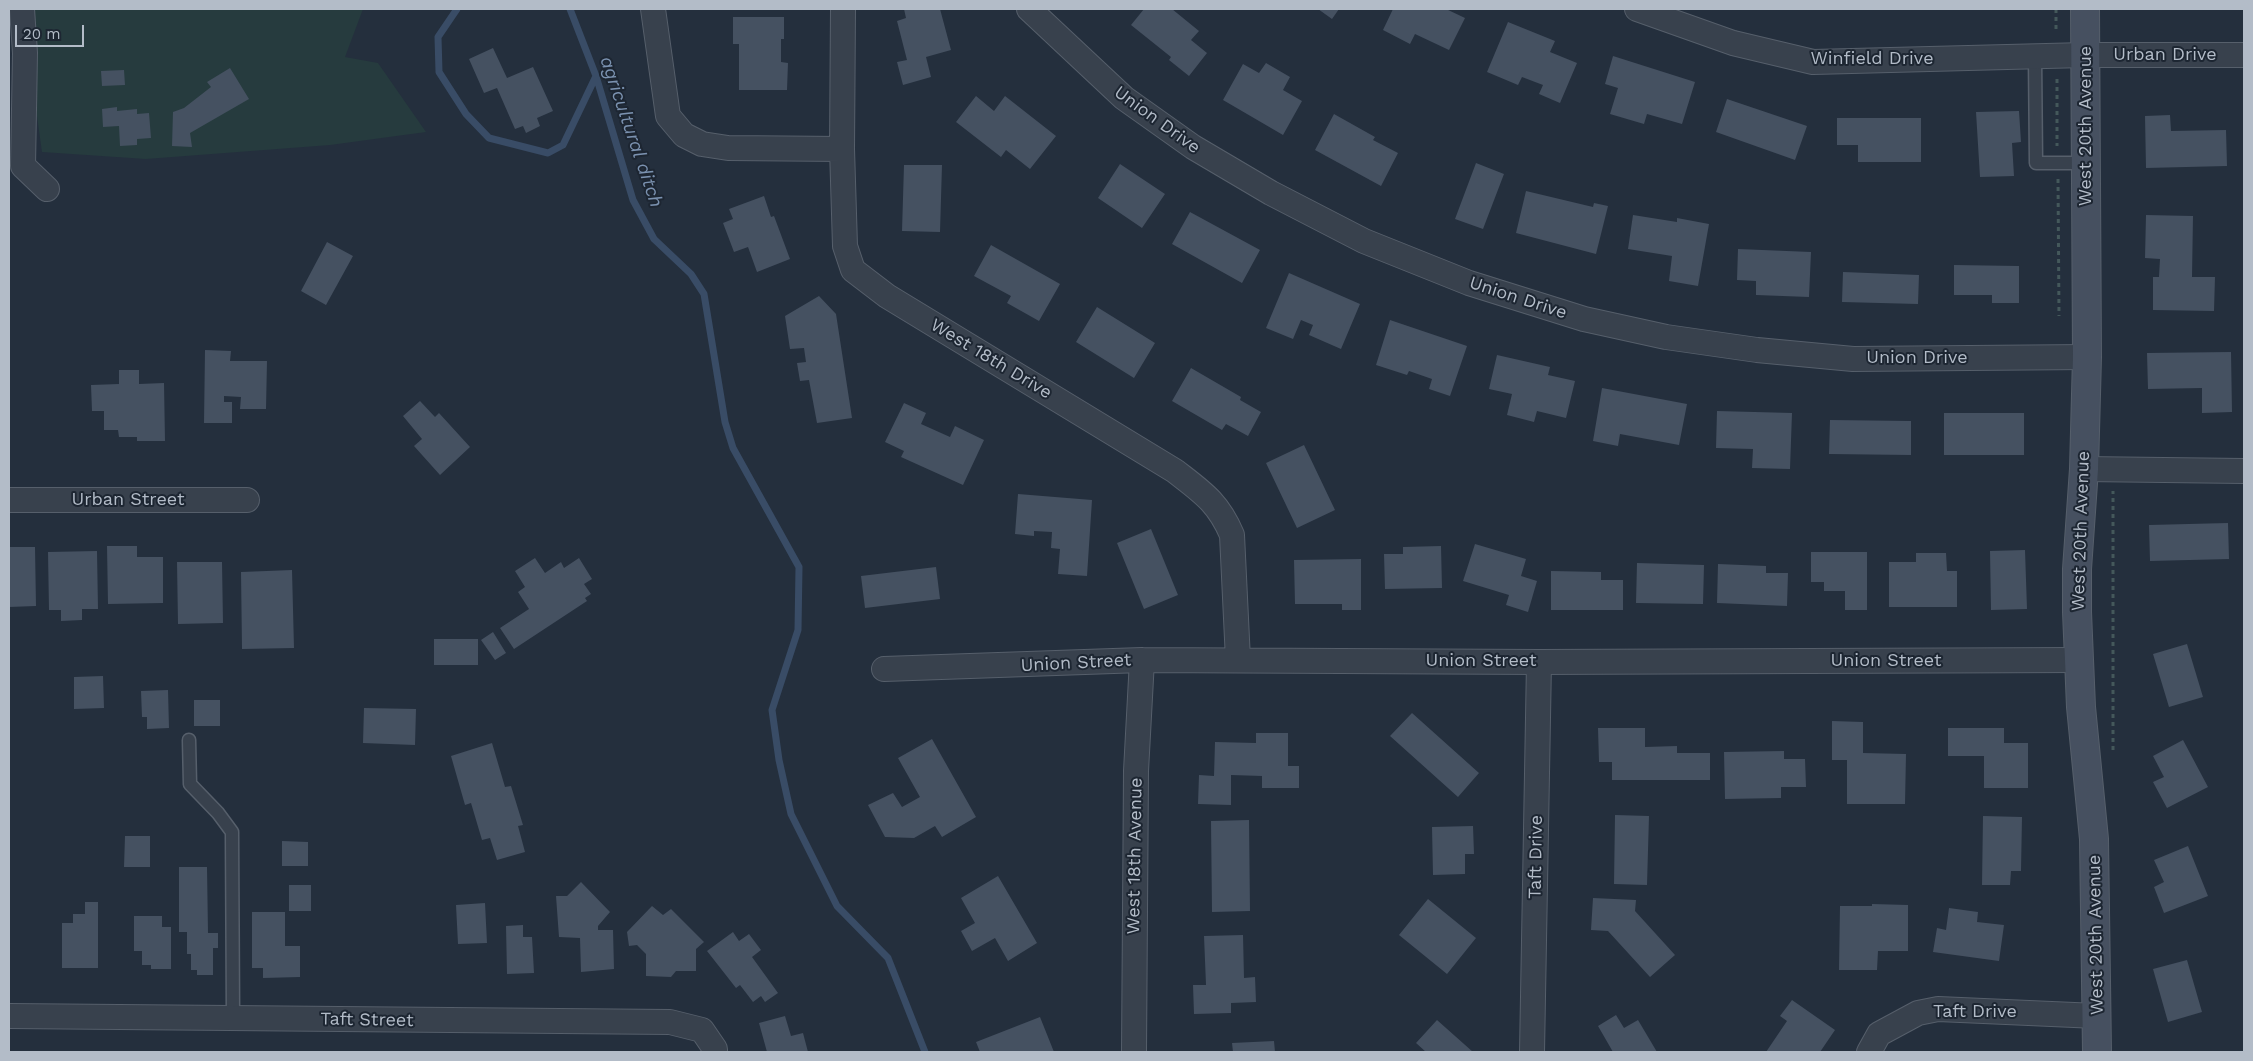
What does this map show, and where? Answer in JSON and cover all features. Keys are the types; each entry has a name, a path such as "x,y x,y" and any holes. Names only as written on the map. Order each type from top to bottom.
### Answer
{"street":[{"path":"22,9 25,53 23,166 47,189"},
{"path":"652,9 668,116 684,135 702,144 728,148 842,149"},
{"name":"West 18th Drive","path":"843,9 842,149 845,246 853,270 896,301 1175,471 1212,500 1224,517 1232,535 1238,660"},
{"name":"Union Drive","path":"1028,9 1124,98 1193,147 1271,194 1364,241 1469,283 1584,319 1666,337 1757,350 1853,359 2087,357"},
{"name":"Winfield Drive","path":"1637,9 1733,43 1813,62 2085,56"},
{"name":"West 20th Avenue","path":"2085,9 2087,357 2084,469 2077,569 2078,660 2094,839 2098,1052"},
{"name":"Urban Drive","path":"2085,56 2244,56"},
{"path":"2084,469 2244,471"},
{"name":"Urban Street","path":"9,500 247,500"},
{"name":"Union Street","path":"884,670 1142,660 1539,662 2078,660"},
{"name":"West 18th Avenue","path":"1134,1052 1136,771 1142,660"},
{"name":"Taft Drive","path":"1532,1052 1539,662"},
{"name":"Taft Drive","path":"1868,1052 1879,1034 1918,1013 1938,1009 2097,1016"},
{"name":"Taft Street","path":"9,1016 670,1022 702,1030 715,1050"}],"lane":[{"path":"2035,57 2036,163 2086,162"},
{"path":"189,740 190,784 218,813 232,832 233,1017"}],"green space":[{"path":"22,9 363,9 345,57 378,63 426,132 330,145 146,159 42,152"}],"building":[{"path":"904,9 940,9 951,50 926,57 931,77 903,85 897,62 907,60 897,21 906,18"},
{"path":"1144,9 1172,9 1199,31 1191,40 1207,53 1189,76 1169,60 1171,57 1131,25"},
{"path":"1318,9 1339,9 1332,19"},
{"path":"1393,9 1446,9 1465,18 1449,50 1415,34 1410,44 1383,30"},
{"path":"733,17 784,17 784,39 781,39 781,62 788,63 787,90 739,90 739,44 733,44"},
{"path":"1508,22 1555,41 1550,52 1577,63 1560,103 1539,94 1543,85 1522,77 1518,85 1487,72"},
{"path":"493,48 507,78 533,67 553,111 537,118 540,126 526,133 523,126 515,129 497,88 484,93 469,59"},
{"path":"1613,56 1695,82 1682,124 1647,114 1644,124 1610,114 1618,88 1605,84"},
{"path":"1266,63 1290,77 1283,90 1302,101 1283,135 1223,100 1243,64 1259,73"},
{"path":"230,68 249,99 190,133 192,147 172,146 173,112 184,108 211,87 207,82"},
{"path":"124,70 125,85 102,86 101,71"},
{"path":"976,96 994,111 1005,96 1056,136 1030,169 1006,150 1001,157 956,122"},
{"path":"1727,99 1807,126 1795,160 1716,132"},
{"path":"117,107 117,111 137,109 137,114 149,113 151,138 137,139 137,145 120,146 119,126 103,127 102,109"},
{"path":"2019,111 2021,142 2012,143 2014,176 1980,177 1976,112"},
{"path":"1334,114 1375,137 1373,140 1398,153 1381,186 1315,150"},
{"path":"2170,115 2171,131 2226,130 2227,166 2146,168 2145,116"},
{"path":"1837,118 1921,118 1921,162 1858,162 1858,145 1837,145"},
{"path":"1476,163 1504,174 1483,229 1455,219"},
{"path":"1120,164 1165,194 1142,228 1098,198"},
{"path":"904,165 942,165 940,232 902,231"},
{"path":"1526,191 1593,207 1594,203 1608,206 1596,254 1516,233"},
{"path":"764,196 771,217 774,216 790,259 757,272 748,247 734,252 723,223 733,219 729,209"},
{"path":"1190,212 1260,250 1242,283 1172,244"},
{"path":"1633,215 1677,222 1677,218 1709,224 1698,286 1669,281 1672,256 1628,249"},
{"path":"2146,215 2193,216 2192,277 2215,277 2214,311 2153,310 2153,277 2159,277 2160,259 2145,258"},
{"path":"327,242 353,256 326,305 301,291"},
{"path":"991,245 1060,284 1039,321 1007,303 1011,296 974,276"},
{"path":"1738,249 1811,252 1809,297 1756,295 1756,281 1737,280"},
{"path":"1954,265 2019,266 2019,303 1992,303 1992,295 1954,295"},
{"path":"1843,272 1919,275 1918,304 1842,302"},
{"path":"1289,273 1360,304 1341,349 1309,335 1313,325 1301,320 1293,339 1266,328"},
{"path":"819,296 836,314 852,418 817,423 809,380 800,381 797,363 806,362 804,348 790,349 785,316"},
{"path":"1097,307 1155,343 1134,378 1076,342"},
{"path":"1390,320 1467,346 1450,396 1429,389 1432,379 1409,371 1407,375 1376,365"},
{"path":"205,350 231,351 230,361 267,361 266,409 240,409 241,397 224,396 224,402 232,402 232,423 204,423"},
{"path":"2231,352 2232,412 2202,413 2202,388 2148,389 2147,353"},
{"path":"1497,355 1550,367 1548,375 1575,381 1566,418 1537,411 1534,422 1507,415 1512,394 1489,389"},
{"path":"1191,368 1241,397 1240,400 1261,412 1248,436 1226,424 1222,430 1172,401"},
{"path":"119,370 139,370 139,384 164,383 165,441 137,441 137,437 119,437 118,430 104,430 104,411 92,411 91,385 119,384"},
{"path":"1602,388 1687,404 1679,445 1620,434 1618,446 1593,441"},
{"path":"420,401 435,417 439,413 470,447 440,475 414,446 422,439 403,416"},
{"path":"904,403 926,413 921,424 950,437 955,426 984,440 963,485 901,457 904,451 885,442"},
{"path":"1717,411 1792,413 1790,469 1752,468 1753,449 1716,448"},
{"path":"1944,413 2024,413 2024,455 1944,455"},
{"path":"1830,420 1911,421 1911,455 1829,454"},
{"path":"1304,445 1335,510 1297,528 1266,463"},
{"path":"1018,494 1092,500 1087,576 1058,574 1060,549 1051,548 1052,532 1034,531 1034,536 1015,534"},
{"path":"2228,523 2229,559 2150,561 2149,525"},
{"path":"1151,529 1178,595 1144,609 1117,543"},
{"path":"1475,544 1526,559 1521,576 1537,581 1528,612 1506,605 1509,595 1463,581"},
{"path":"107,546 137,546 137,557 163,557 163,603 108,604"},
{"path":"1441,546 1442,588 1385,589 1384,554 1403,554 1403,547"},
{"path":"9,547 35,547 36,606 9,607"},
{"path":"2025,550 2027,609 1991,610 1990,551"},
{"path":"97,551 98,609 82,609 82,620 61,621 61,610 49,610 48,552"},
{"path":"1811,552 1867,552 1867,610 1845,610 1845,591 1824,591 1824,582 1811,582"},
{"path":"1916,553 1946,553 1947,571 1957,571 1957,607 1889,607 1889,562 1916,562"},
{"path":"535,558 545,573 561,562 564,568 579,558 592,579 584,584 591,594 585,598 587,601 514,649 500,628 529,609 518,592 525,587 515,571"},
{"path":"1361,559 1361,610 1342,610 1342,604 1295,604 1294,560"},
{"path":"177,562 222,562 223,623 178,624"},
{"path":"1637,563 1704,565 1703,604 1636,603"},
{"path":"1718,564 1766,566 1766,573 1788,573 1787,606 1717,603"},
{"path":"936,567 940,599 865,608 861,576"},
{"path":"292,570 294,648 242,649 241,572"},
{"path":"1551,571 1601,572 1601,580 1623,580 1623,610 1551,610"},
{"path":"493,632 506,653 495,660 481,640"},
{"path":"434,639 478,639 478,665 434,665"},
{"path":"2187,644 2203,697 2169,707 2153,654"},
{"path":"103,676 104,708 74,709 74,677"},
{"path":"168,690 169,728 147,729 147,717 142,717 141,691"},
{"path":"194,700 220,700 220,726 194,726"},
{"path":"364,708 416,709 415,745 363,743"},
{"path":"1412,713 1479,773 1458,797 1390,736"},
{"path":"1832,721 1863,722 1863,753 1906,754 1905,804 1847,804 1847,760 1832,760"},
{"path":"1598,728 1645,728 1645,747 1677,746 1677,753 1710,753 1710,780 1612,780 1612,762 1599,762"},
{"path":"1948,728 2004,728 2004,743 2028,743 2028,788 1984,788 1984,756 1948,756"},
{"path":"1256,733 1288,733 1288,766 1299,766 1299,788 1262,788 1262,776 1231,775 1231,805 1198,804 1199,775 1214,776 1215,742 1256,743"},
{"path":"932,739 976,817 942,837 935,826 914,838 885,837 868,805 893,793 902,807 920,797 898,758"},
{"path":"2183,740 2208,787 2167,808 2153,782 2164,777 2153,756"},
{"path":"492,743 505,787 511,786 523,825 518,826 525,852 497,860 490,838 482,840 471,803 465,805 451,756"},
{"path":"1784,751 1784,759 1805,759 1806,787 1781,787 1781,798 1725,799 1724,752"},
{"path":"1615,815 1649,816 1647,885 1614,884"},
{"path":"1983,816 2022,817 2021,871 2011,871 2010,885 1982,885"},
{"path":"1249,820 1250,911 1212,912 1211,821"},
{"path":"1473,826 1474,854 1465,854 1465,874 1433,875 1432,827"},
{"path":"125,836 150,836 150,867 124,867"},
{"path":"282,841 308,842 308,866 282,866"},
{"path":"2188,846 2208,896 2164,913 2154,887 2164,882 2154,860"},
{"path":"179,867 207,867 208,933 218,933 218,948 213,948 213,975 197,975 197,970 191,970 191,954 187,954 187,932 179,932"},
{"path":"998,876 1037,943 1008,961 995,938 972,951 961,931 975,923 961,898"},
{"path":"581,882 610,912 598,926 598,930 613,930 614,969 581,972 580,938 559,937 556,896 567,896"},
{"path":"289,885 311,885 311,911 289,911"},
{"path":"1593,898 1636,900 1635,911 1675,955 1650,977 1608,931 1591,930"},
{"path":"1428,899 1476,938 1447,974 1399,935"},
{"path":"85,902 98,902 98,968 62,968 62,923 73,923 73,914 85,914"},
{"path":"485,903 487,943 458,944 456,905"},
{"path":"1872,904 1908,905 1908,951 1878,951 1877,970 1839,970 1840,906 1872,906"},
{"path":"652,906 663,915 671,909 704,942 696,949 696,971 676,971 671,977 646,976 646,954 637,945 629,946 627,932"},
{"path":"1949,908 1978,912 1977,922 2004,925 1999,961 1933,952 1937,928 1946,930"},
{"path":"252,912 285,912 285,946 300,946 300,977 263,978 263,968 252,968"},
{"path":"134,916 162,916 162,927 171,927 171,969 151,969 151,965 142,965 142,951 134,951"},
{"path":"523,925 523,937 532,937 534,973 507,974 506,926"},
{"path":"733,932 739,941 749,934 761,950 752,957 778,993 765,1002 761,996 753,1002 740,985 736,988 707,951"},
{"path":"1243,935 1244,978 1255,977 1256,1002 1231,1003 1231,1013 1194,1014 1193,985 1206,985 1204,936"},
{"path":"2187,960 2202,1012 2168,1022 2153,969"},
{"path":"1792,1000 1835,1030 1820,1052 1766,1052 1787,1021 1780,1016"},
{"path":"1616,1015 1624,1028 1638,1020 1657,1052 1613,1052 1598,1026"},
{"path":"785,1016 791,1036 803,1033 808,1052 767,1052 759,1023"},
{"path":"1040,1017 1054,1052 980,1052 976,1042"},
{"path":"1437,1020 1473,1052 1426,1052 1416,1043"},
{"path":"1274,1041 1275,1052 1233,1052 1232,1043"}],"waterway":[{"path":"457,9 438,37 439,72 466,114 489,138 548,153 563,145 596,76"},
{"name":"agricultural ditch","path":"570,9 596,76 633,200 654,239 691,274 704,294 725,422 733,448 799,567 798,630 772,710 779,760 791,814 837,906 888,958 925,1052"}]}
